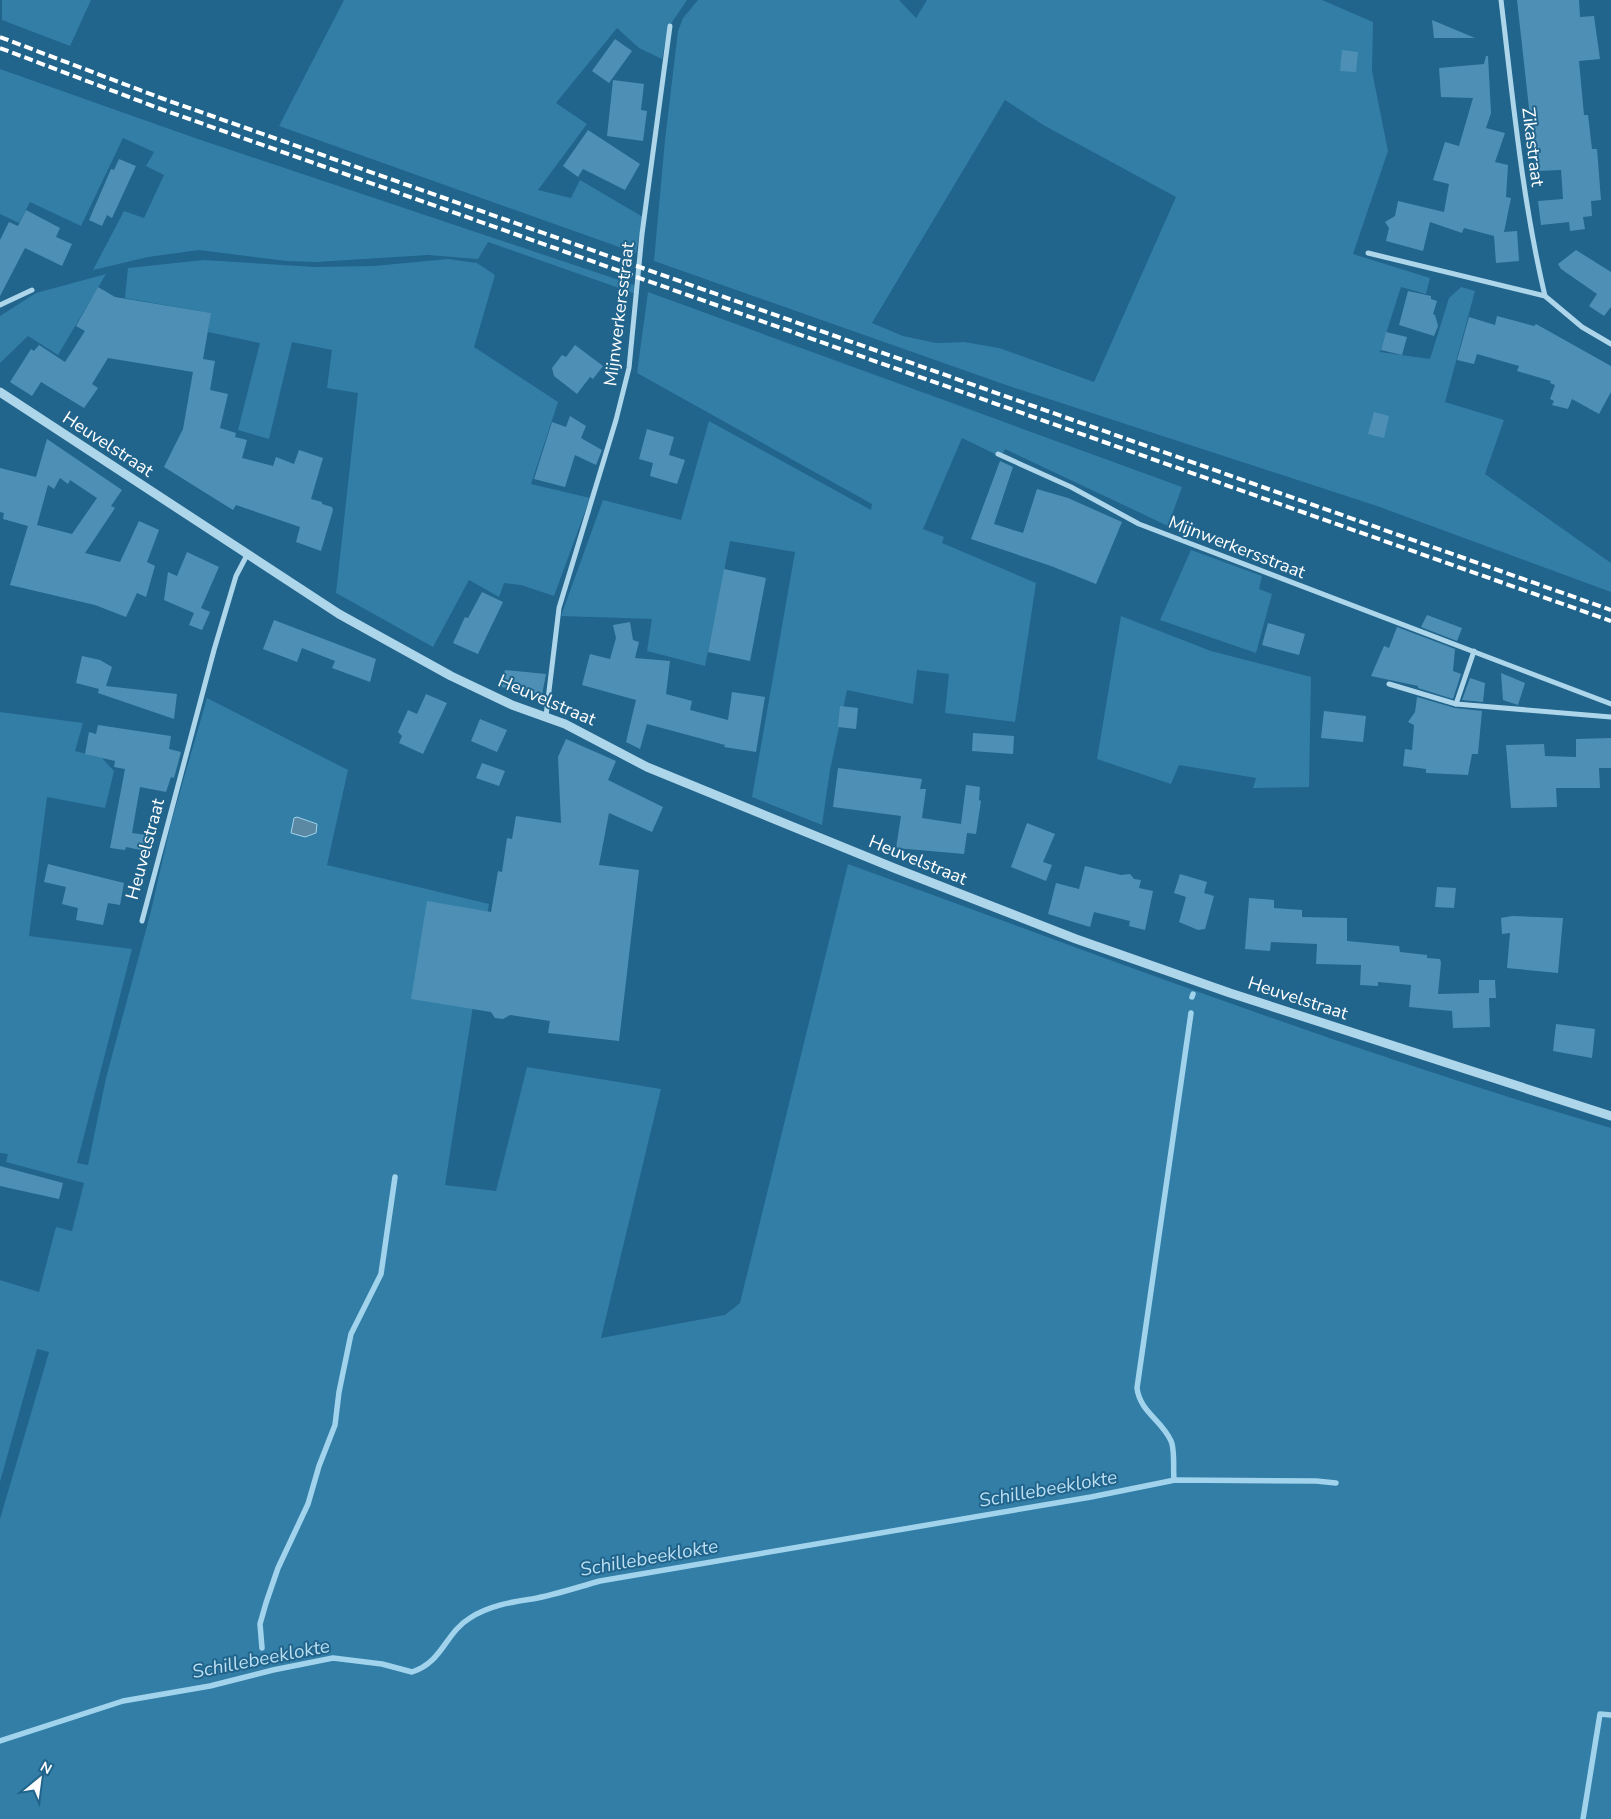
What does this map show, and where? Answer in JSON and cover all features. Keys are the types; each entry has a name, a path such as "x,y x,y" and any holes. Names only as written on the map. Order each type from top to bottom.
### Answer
{"street":[{"name":"Zikastraat","path":"1501,0 1527,208 1534,250 1545,296"},
{"name":"Mijnwerkersstraat","path":"546,716 559,608 616,420 629,368 642,234 670,26"},
{"path":"1368,253 1545,296 1582,327 1611,344"},
{"path":"0,305 32,290"},
{"name":"Heuvelstraat","path":"0,392 339,614 411,654 512,705 546,716 594,738 647,767 700,790 1076,939 1230,993 1611,1116"},
{"name":"Mijnwerkersstraat","path":"998,454 1071,488 1139,524 1611,704"},
{"name":"Heuvelstraat","path":"142,921 211,659 236,576 247,555"},
{"path":"1456,704 1474,651"},
{"path":"1388,684 1456,704 1611,717"}],"shaded area":[{"path":"2,0 91,0 70,46 2,20"},
{"path":"344,0 687,0 668,28 662,59 639,48 617,28 556,103 587,124 538,190 571,198 580,180 643,217 636,253 279,126"},
{"path":"698,0 899,0 916,18 927,0 1322,0 1373,22 1372,71 1388,151 1353,254 1430,278 1426,294 1401,287 1380,352 1430,359 1449,298 1461,287 1475,291 1445,402 1504,420 1485,474 1611,563 1611,592 1377,506 1006,385 654,261 665,140 678,31 683,18","holes":["1005,100 1045,126 1176,197 1094,382 999,348 964,342 936,343 903,336 872,323"]},
{"path":"0,69 195,138 634,285 636,294 488,242 478,259 428,255 316,262 286,261 199,250 148,257 93,270 124,211 144,218 164,175 146,166 154,152 123,138 81,226 30,202 19,223 0,214"},
{"path":"448,259 477,263 495,275 474,347 558,402 531,484 590,498 554,596 521,585 504,583 499,597 469,580 433,647 336,593 358,393 327,388 332,350 292,342 269,439 238,430 260,343 208,332 210,313 125,298 128,268 204,260 315,267 374,266"},
{"path":"106,274 58,355 28,336 0,363 0,316 36,293"},
{"path":"648,292 1182,487 1168,526 1005,449 1001,457 962,438 923,529 944,537 942,543 1036,583 1015,722 945,713 949,674 917,670 913,704 847,690 830,770 822,825 752,797 795,552 730,541 705,666 647,651 652,619 561,616 603,500 681,520 709,421 871,510 872,504 637,373"},
{"path":"1191,550 1262,576 1259,589 1272,594 1256,653 1160,620"},
{"path":"1121,616 1211,651 1311,677 1309,787 1253,788 1256,778 1179,765 1171,784 1097,759"},
{"path":"207,698 348,770 327,865 489,904 445,1185 496,1191 527,1067 661,1089 601,1338 725,1315 740,1303 848,864 1323,1036 1515,1099 1611,1128 1611,1819 0,1819 0,1519 49,1352 37,1349 0,1482 0,1280 39,1292 56,1227 72,1231 84,1183 6,1162 8,1154 0,1153 0,712 83,723 75,751 102,758 114,771 105,808 47,797 29,936 132,949 77,1163 88,1165 106,1078 150,915 171,823"},
{"path":"297,817 317,824 316,833 305,837 291,833 294,818"}],"building":[{"path":"1517,0 1579,0 1580,17 1594,16 1600,59 1579,61 1584,115 1588,115 1592,149 1597,149 1601,200 1591,201 1592,216 1583,217 1585,229 1570,231 1569,222 1541,225 1538,201 1563,199 1561,170 1536,171"},
{"path":"1432,20 1475,38 1434,38"},
{"path":"615,39 632,51 609,83 592,71"},
{"path":"1342,50 1358,52 1356,72 1340,71"},
{"path":"1486,56 1488,56 1491,113 1486,128 1505,133 1495,162 1508,165 1506,197 1511,198 1504,232 1517,231 1519,261 1496,263 1494,236 1464,228 1462,233 1430,222 1423,251 1386,241 1389,228 1385,222 1395,216 1398,201 1444,212 1449,184 1433,180 1445,142 1459,146 1473,98 1441,97 1439,68 1484,64"},
{"path":"613,80 644,84 641,110 647,111 643,141 607,136"},
{"path":"588,130 640,164 625,190 583,169 578,177 563,166"},
{"path":"119,159 136,166 112,218 107,215 102,226 89,220 111,169 114,170"},
{"path":"26,210 60,228 56,237 72,244 62,266 25,248 0,296 0,240 9,222 18,226"},
{"path":"1576,250 1611,272 1611,307 1604,316 1589,306 1597,294 1561,269 1558,264"},
{"path":"98,287 115,297 211,313 203,359 215,361 210,390 228,394 220,428 236,433 235,437 247,440 242,458 273,466 276,457 294,464 299,450 323,458 311,499 332,507 333,510 321,551 296,542 300,527 236,505 233,510 164,467 183,429 193,372 108,358 92,384 98,388 84,408 41,382 32,396 10,382 31,349 34,351 39,345 65,362 85,331 76,326"},
{"path":"1408,291 1431,296 1431,299 1437,301 1433,314 1438,326 1434,336 1399,325"},
{"path":"1497,316 1534,326 1536,324 1611,366 1611,392 1599,414 1572,399 1568,409 1552,405 1554,401 1550,399 1555,385 1550,383 1551,381 1517,371 1519,366 1477,354 1474,364 1457,360 1469,317 1495,325"},
{"path":"1386,332 1407,337 1402,355 1381,350"},
{"path":"575,345 603,366 593,379 590,377 577,394 554,376 552,368 562,355 566,357"},
{"path":"1374,412 1389,416 1384,438 1368,434"},
{"path":"570,416 586,426 581,438 602,450 596,465 575,455 565,487 534,479 552,422 566,427"},
{"path":"647,429 674,437 669,455 685,460 677,484 650,476 653,463 639,459"},
{"path":"47,439 122,490 111,506 115,508 85,553 120,562 139,521 159,530 147,562 155,566 146,597 137,593 126,617 95,605 10,585 28,526 3,519 4,513 0,512 0,468 36,477","holes":["60,478 68,484 70,480 97,498 72,534 37,525 48,485 54,489"]},
{"path":"1000,461 1013,467 994,524 1023,533 1037,489 1068,498 1122,522 1096,584 1051,566 971,539"},
{"path":"187,552 219,567 201,608 210,612 202,630 189,625 194,613 164,600 168,572 177,576"},
{"path":"724,569 766,578 750,661 708,652"},
{"path":"482,592 503,602 478,654 453,643 465,617 468,618"},
{"path":"1427,615 1462,628 1457,641 1421,627"},
{"path":"274,620 376,659 370,682 332,668 335,661 302,648 297,662 263,649"},
{"path":"630,622 633,640 639,642 635,658 670,661 666,694 692,701 690,710 728,720 732,692 765,697 756,752 724,747 725,745 647,724 640,749 626,742 636,700 582,685 590,654 610,659 616,638 613,625"},
{"path":"1268,623 1305,634 1299,655 1262,645"},
{"path":"1397,627 1455,649 1453,671 1461,674 1453,699 1418,688 1418,686 1371,676 1384,646 1389,648"},
{"path":"82,656 100,660 112,667 106,686 177,694 174,719 98,693 99,689 76,683"},
{"path":"505,670 546,674 542,695 501,687"},
{"path":"1501,673 1525,683 1518,705 1503,700"},
{"path":"1470,678 1485,683 1483,702 1462,700"},
{"path":"426,694 447,703 423,754 399,743 402,736 398,732 408,710 417,714"},
{"path":"1417,697 1455,708 1482,711 1478,754 1472,754 1468,775 1426,773 1426,769 1403,766 1405,749 1412,750 1414,725 1408,722 1415,712"},
{"path":"840,706 858,708 856,729 838,727"},
{"path":"1324,711 1366,716 1363,742 1321,738"},
{"path":"480,719 507,730 497,752 471,741"},
{"path":"98,725 171,736 169,749 181,752 174,778 171,777 166,792 140,787 132,833 154,836 151,852 126,847 125,850 110,848 125,769 114,767 115,761 85,754 89,732 96,734"},
{"path":"973,733 1014,736 1013,754 972,751"},
{"path":"1611,738 1611,768 1599,768 1600,788 1556,788 1557,807 1511,808 1506,745 1544,744 1545,756 1576,757 1576,739"},
{"path":"566,739 616,761 608,780 663,807 652,832 609,813 599,865 639,870 619,1041 548,1033 550,1021 510,1015 503,1019 495,1018 491,1012 411,999 427,901 491,912 498,871 502,872 507,838 512,839 516,816 561,823 558,757"},
{"path":"482,763 505,771 499,786 476,778"},
{"path":"838,768 922,779 920,789 926,789 922,818 961,824 966,785 980,787 979,800 981,801 976,834 967,833 964,854 896,848 901,816 833,807"},
{"path":"1027,823 1055,834 1043,862 1052,865 1046,881 1011,867"},
{"path":"48,864 124,883 120,905 108,903 103,925 76,920 78,908 62,904 66,887 44,882"},
{"path":"1085,866 1121,875 1130,874 1134,879 1141,880 1139,888 1153,891 1145,930 1129,926 1130,921 1094,912 1090,927 1048,914 1056,883 1079,889"},
{"path":"1180,874 1207,882 1204,893 1214,896 1205,929 1198,930 1179,922 1186,897 1174,893"},
{"path":"1437,887 1456,888 1454,908 1435,907"},
{"path":"1249,898 1274,900 1274,908 1302,910 1302,917 1347,918 1347,941 1399,946 1400,952 1427,955 1427,958 1440,959 1438,994 1479,993 1479,980 1495,980 1496,998 1489,998 1490,1027 1453,1028 1452,1011 1409,1007 1411,985 1378,982 1378,986 1360,985 1361,965 1316,964 1317,944 1271,942 1270,951 1245,949"},
{"path":"1512,916 1563,918 1558,973 1507,968 1510,933 1502,934 1501,918"},
{"path":"1556,1024 1595,1029 1592,1058 1553,1051"},
{"path":"0,1166 63,1183 59,1199 0,1186"}],"waterway":[{"path":"1174,1480 1171,1441 1142,1403 1137,1388 1191,1013"},
{"path":"262,1648 260,1624 266,1603 278,1568 308,1504 319,1466 335,1425 339,1392 351,1334 381,1274 395,1177"},
{"name":"Schillebeeklokte","path":"0,1741 123,1701 210,1686 273,1670 333,1658 382,1664 412,1672 431,1661 462,1624 484,1610 600,1581 1091,1497 1175,1480 1316,1481 1336,1483"},
{"path":"1583,1819 1600,1714 1611,1715"}],"railway":[{"path":"0,37 161,98 1611,610"},
{"path":"0,48 158,108 1611,621"}]}
